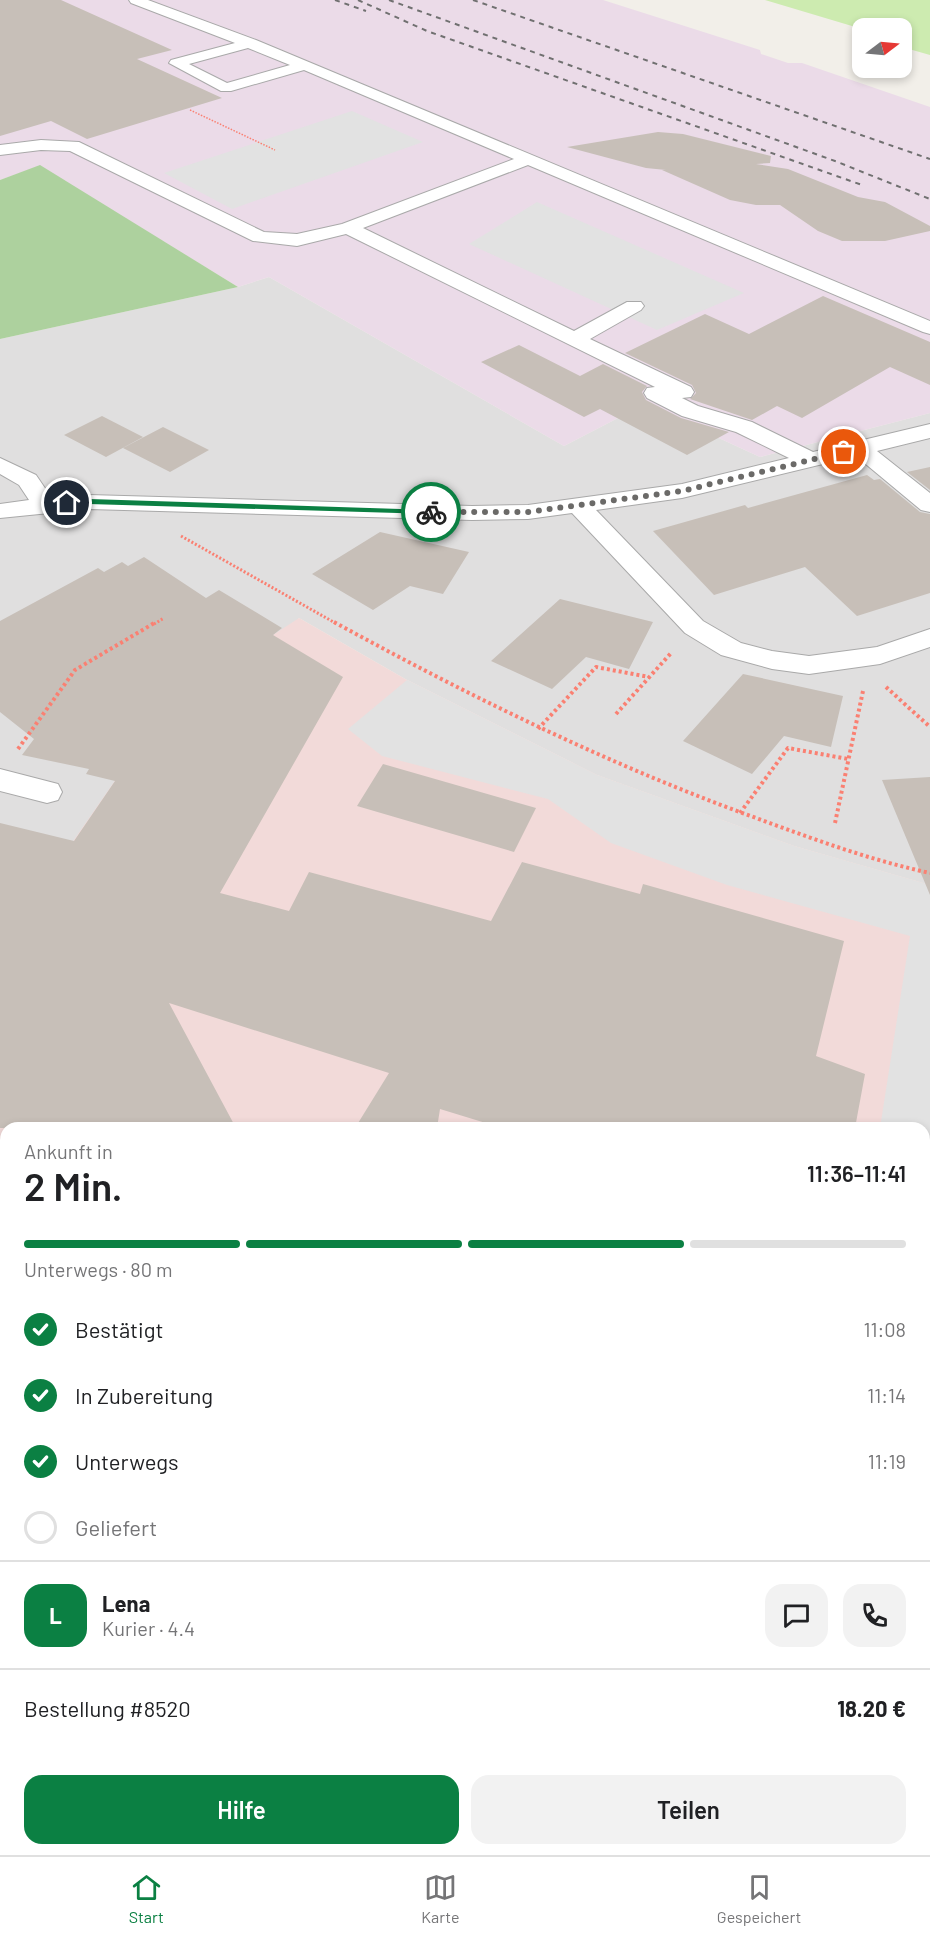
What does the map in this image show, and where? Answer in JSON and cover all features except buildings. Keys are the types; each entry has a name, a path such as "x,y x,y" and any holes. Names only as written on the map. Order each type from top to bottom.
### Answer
{"street":[{"path":"136,0 305,65 930,328"},
{"path":"251,43 176,63 226,88 305,65"},
{"path":"0,150 41,145 73,146 260,237 297,240 348,228 529,159"},
{"path":"348,228 683,392"},
{"path":"575,339 634,306"},
{"path":"546,339 690,411 744,427 811,460"},
{"path":"0,512 44,505 89,502 472,513 528,512 682,491 930,431"},
{"path":"860,448 930,505"},
{"path":"0,465 28,480 44,505"},
{"path":"578,506 694,627 731,649 772,660 809,665 862,665 930,638"},
{"path":"0,780 47,792"}],"path":[{"path":"190,110 275,150"},
{"path":"142,504 153,520 371,645 538,729 634,772 740,813 896,867 930,873"},
{"path":"14,754 75,670 164,618"},
{"path":"616,714 694,627"},
{"path":"862,665 930,727"},
{"path":"835,823 848,759 862,665"},
{"path":"538,729 596,667 649,677"},
{"path":"740,813 788,748 848,759"}],"shaded area":[{"path":"0,0 603,0 760,50 761,54 788,63 802,63 930,107 930,413 760,457 645,404 564,446 269,277 238,287 40,166 0,180"},
{"path":"352,111 423,142 232,209 164,173"},
{"path":"537,202 744,293 657,330 469,244"},
{"path":"269,277 564,446 645,404 760,457 930,413 930,885 794,846 597,775 407,680 299,618 0,947 0,339 238,287"},
{"path":"299,618 407,680 597,775 794,846 930,885 930,1122 0,1122 0,947 168,704"},
{"path":"407,680 597,775 794,846 930,885 930,1122 881,1122 910,936 727,885 611,843 548,799 382,756 348,729"}],"green space":[{"path":"765,0 930,0 930,55 912,50 912,18 852,18 852,26"},
{"path":"40,165 238,287 0,339 0,180"}],"railway":[{"path":"335,0 366,11"},
{"path":"358,0 427,31 862,185"},
{"path":"389,0 835,161 930,199"},
{"path":"473,0 930,159"}],"way so far":[{"path":"431,512 528,512 682,491 844,452"}],"route":[{"path":"67,503 431,512"}]}
